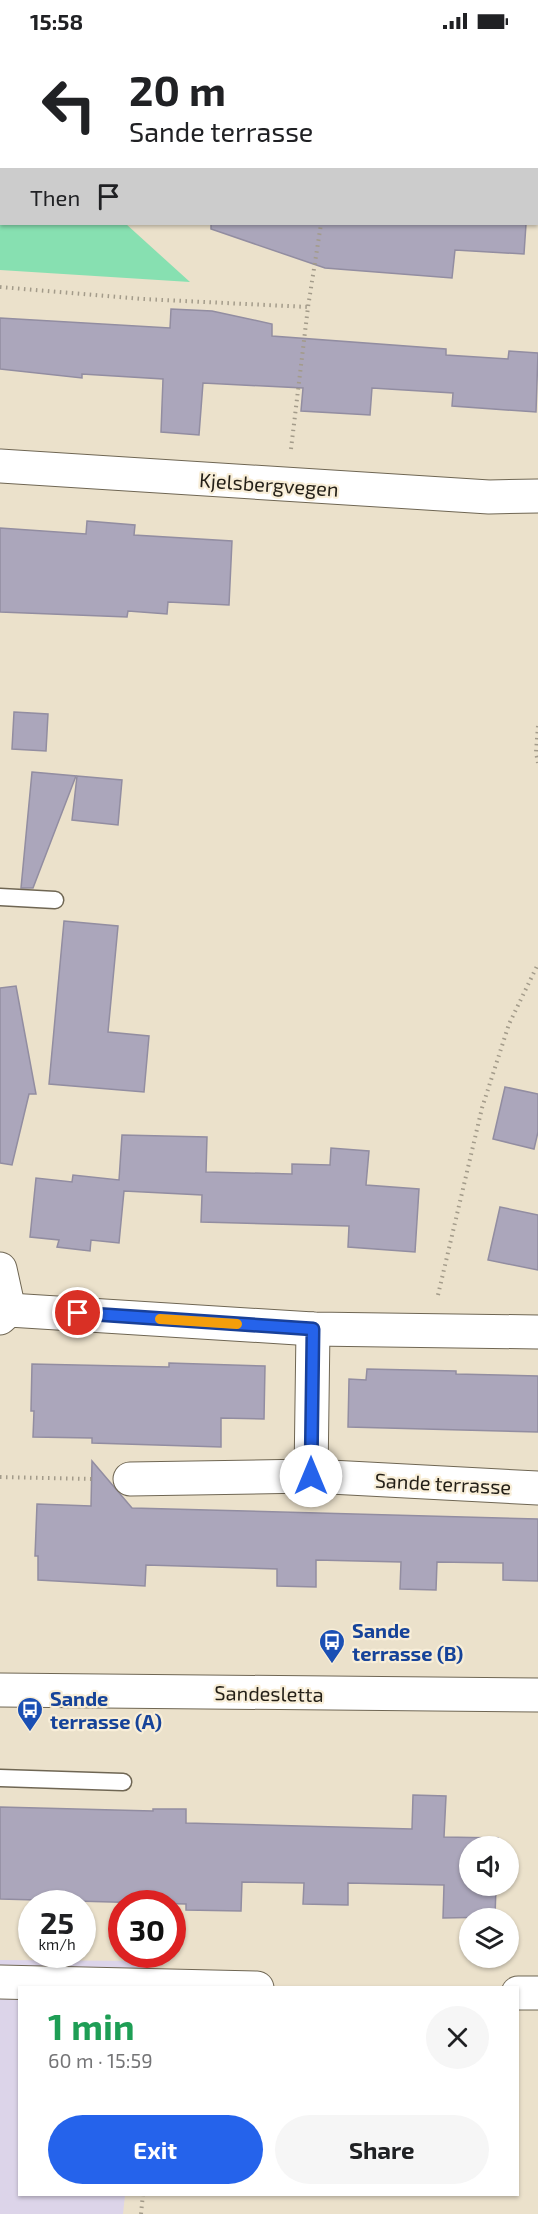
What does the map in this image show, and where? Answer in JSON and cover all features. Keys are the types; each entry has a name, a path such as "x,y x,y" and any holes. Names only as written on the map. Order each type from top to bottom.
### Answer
{"street":[{"name":"Kjelsbergvegen","path":"0,466 489,497 538,496"},
{"path":"0,1269 4,1314 313,1329 538,1332"},
{"path":"311,1476 313,1329"},
{"name":"Sande terrasse","path":"130,1479 311,1476 538,1488"},
{"name":"Sandesletta","path":"0,1690 538,1695"},
{"path":"0,1982 171,1986"},
{"path":"519,1993 538,1993"}],"lane":[{"path":"0,897 55,900"},
{"path":"0,1778 123,1782"}],"path":[{"path":"286,485 308,307 321,225"},
{"path":"0,287 143,299 308,307"},
{"path":"538,726 536,752 538,763"},
{"path":"429,1331 482,1108 509,1024 538,964"},
{"path":"0,1477 130,1479"},
{"path":"141,2214 143,2196"}],"shaded area":[{"path":"0,1960 18,1960 18,1968 96,1968 96,1961 108,1961 108,1968 147,1968 145,1986 18,1986 18,2196 125,2196 123,2214 0,2214"}],"green space":[{"path":"0,225 127,225 190,282 0,270"}],"building":[{"path":"211,225 526,225 524,254 455,250 452,278 325,268 211,229"},
{"path":"171,309 212,311 272,324 272,336 446,349 446,355 508,359 509,351 538,353 536,412 452,406 453,393 372,388 370,415 301,411 303,388 203,383 199,435 161,432 163,379 82,374 82,378 0,369 0,318 170,328"},
{"path":"87,521 135,525 134,535 232,541 229,605 168,602 167,614 128,611 127,617 0,612 0,528 86,534"},
{"path":"14,712 48,714 46,751 12,749"},
{"path":"32,772 76,776 33,888 21,888"},
{"path":"77,776 122,780 118,825 72,820"},
{"path":"64,921 118,926 108,1032 149,1036 144,1092 49,1084"},
{"path":"16,986 36,1094 29,1094 12,1165 0,1163 0,988"},
{"path":"505,1087 538,1094 538,1132 534,1149 493,1139"},
{"path":"122,1135 207,1137 206,1172 292,1174 292,1164 330,1165 331,1148 369,1151 366,1185 419,1189 415,1252 348,1247 349,1226 201,1222 202,1195 124,1191 119,1243 91,1240 90,1251 57,1247 59,1240 30,1237 36,1178 72,1182 73,1175 119,1180"},
{"path":"500,1207 538,1215 538,1270 488,1260"},
{"path":"169,1363 265,1366 264,1419 221,1418 221,1447 92,1443 92,1438 33,1437 32,1364 169,1367"},
{"path":"367,1369 538,1376 538,1432 348,1427 349,1379 366,1380"},
{"path":"92,1461 132,1508 538,1519 538,1581 503,1580 503,1563 437,1562 436,1590 400,1589 401,1562 316,1560 316,1587 277,1586 277,1569 146,1565 145,1586 38,1580 38,1556 35,1556 37,1504 91,1506"},
{"path":"413,1795 446,1796 444,1837 459,1837 459,1896 496,1896 495,1908 459,1908 459,1918 443,1918 444,1885 348,1883 348,1905 303,1904 304,1883 242,1882 241,1911 186,1910 186,1890 108,1890 108,1902 96,1902 96,1890 18,1890 18,1899 0,1899 0,1807 153,1811 153,1809 186,1809 186,1823 412,1829"}],"slow traffic":[{"path":"160,1319 237,1324"}],"place":[{"name":"Sande terrasse (B)","path":"332,1665"},
{"name":"Sande terrasse (A)","path":"30,1733"}],"route":[{"path":"78,1313 313,1329 311,1476"}]}
